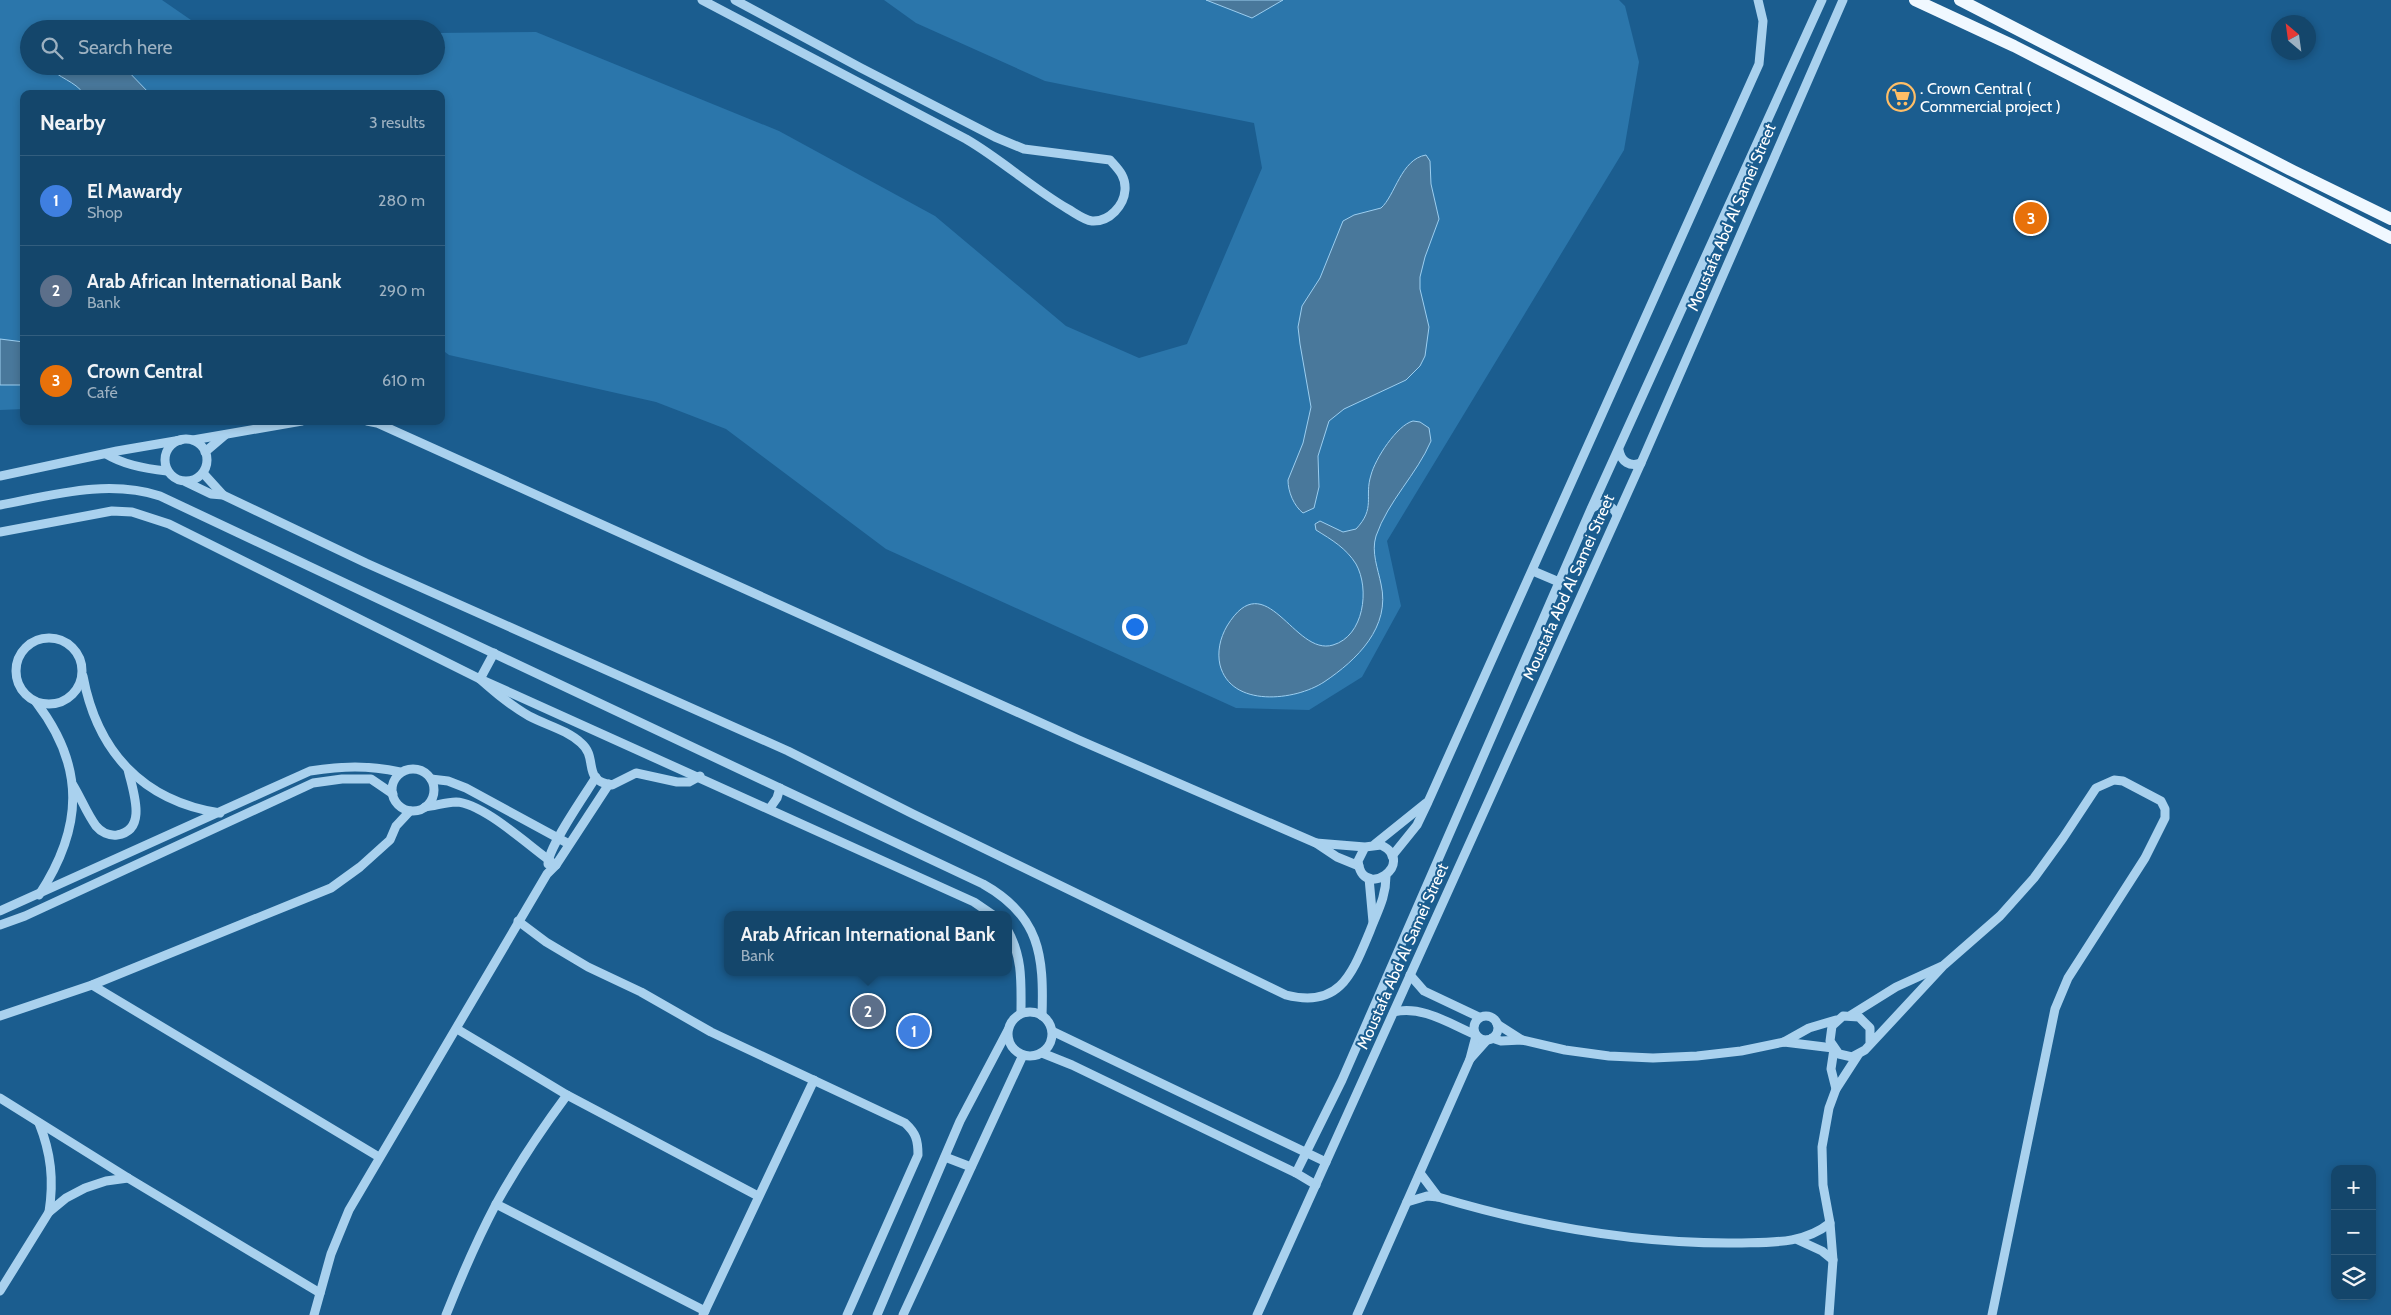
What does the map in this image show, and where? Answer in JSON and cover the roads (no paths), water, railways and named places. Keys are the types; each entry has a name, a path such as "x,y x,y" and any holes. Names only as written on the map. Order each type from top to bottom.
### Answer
{"main road":[{"path":"1915,0 2014,46 2391,238"},
{"path":"1960,0 2292,171 2391,219"}],"street":[{"path":"702,0 966,139 990,153 1010,170 1051,199 1085,218 1093,221 1112,215 1123,202 1126,188 1124,178 1110,160 1024,149 995,137 734,0"},
{"path":"1392,856 1417,825 1428,802 1533,571 1758,64 1763,21 1758,0"},
{"name":"Moustafa Abd Al Samei Street","path":"1296,1173 1350,1062 1591,509 1822,0"},
{"name":"Moustafa Abd Al Samei Street","path":"1257,1315 1618,515 1843,0"},
{"path":"842,75 850,62"},
{"path":"0,476 180,440 193,440 278,425"},
{"path":"381,425 1079,740 1316,843 1337,857 1358,866 1364,875 1369,878 1375,879 1386,876"},
{"path":"205,452 225,434"},
{"path":"180,440 175,442 166,452 167,470 177,480 186,482 211,494 224,495"},
{"path":"186,482 197,478 202,473 207,460 205,452 193,440"},
{"path":"1619,450 1622,460 1626,463 1636,465 1641,463"},
{"path":"106,454 117,461 167,470"},
{"path":"202,473 224,495 366,563 788,751 1286,995 1304,999 1316,998 1341,986 1354,970 1384,897 1386,876 1392,866 1392,856 1386,847 1376,844"},
{"path":"0,505 72,492 110,488 147,492 160,496 780,788 1004,896 1021,913 1033,934 1043,982 1042,1016"},
{"path":"1591,509 1600,504 1606,504 1611,506 1618,515"},
{"path":"0,532 112,511 132,512 151,517 169,524 480,678 770,808 974,902 987,911"},
{"path":"1533,571 1559,582"},
{"path":"38,895 55,870 64,850 73,806 72,783 68,761 60,740 50,720 36,702 20,688 16,673 18,657 24,648 33,642 43,638 54,638 64,641 79,655 88,702 97,726 110,749 128,768 148,785 170,798 195,808 220,813"},
{"path":"480,678 494,653"},
{"path":"36,702 56,704 65,700 76,690 83,676"},
{"path":"480,678 516,708 581,742 590,755 591,772 596,778 608,784 615,784 636,773 677,782 689,782 700,776"},
{"path":"0,911 310,771 341,766 372,766 400,772 404,770 421,771 431,778 448,781 466,788 569,844"},
{"path":"72,783 97,827 104,833 113,836 123,834 136,820 128,768"},
{"path":"392,794 400,772"},
{"path":"425,807 432,796 431,778"},
{"path":"547,874 548,860 559,838 596,778"},
{"path":"0,925 34,912 313,783 342,779 371,779 392,794 398,805 410,811"},
{"path":"1829,1315 1833,1260 1830,1223 1823,1185 1822,1147 1829,1108 1836,1089 1858,1055 1887,1029 1944,965 2000,916 2034,878 2064,838 2096,788 2114,780 2123,781 2161,801 2165,809 2163,826 2125,890 2072,970 2055,1009 1992,1315"},
{"path":"314,1315 339,1233 379,1157 457,1029 547,874 556,865 608,784"},
{"path":"770,808 777,798 780,788"},
{"path":"0,1016 92,985 331,888 360,867 390,840 396,826 410,811 456,802 478,810 522,839 556,865"},
{"path":"1316,843 1365,847 1376,844 1428,802"},
{"path":"1358,866 1359,856 1365,847"},
{"path":"1369,878 1373,922"},
{"path":"518,922 546,942 588,967 641,992 711,1032 905,1123 914,1131 918,1142 918,1154 846,1315"},
{"path":"1012,939 1021,964 1021,1014"},
{"path":"1394,1012 1404,1009 1418,1010 1476,1035 1502,1041 1522,1040 1591,1053 1653,1058 1697,1056 1741,1051 1784,1042 1809,1028 1851,1015 1896,987 1944,965"},
{"path":"1410,974 1424,991 1479,1017 1490,1016 1497,1024 1522,1040"},
{"path":"92,985 379,1157"},
{"path":"877,1315 960,1121 1008,1030 1014,1019 1021,1014 1030,1012 1042,1016 1050,1025 1052,1031 1050,1044 1042,1053 1036,1056 1023,1055 1017,1052 1009,1043 1008,1030"},
{"path":"1851,1015 1865,1021 1871,1036 1870,1044"},
{"path":"1357,1315 1470,1059 1476,1035 1473,1026 1479,1017"},
{"path":"1836,1020 1829,1033 1834,1049 1831,1069 1836,1089"},
{"path":"1470,1059 1497,1032 1497,1024"},
{"path":"457,1029 567,1095 758,1196"},
{"path":"1052,1031 1326,1162"},
{"path":"1784,1042 1834,1049 1845,1056 1858,1055"},
{"path":"1042,1053 1072,1065 1296,1173 1316,1185"},
{"path":"903,1315 1023,1055"},
{"path":"496,1204 704,1313 814,1080"},
{"path":"446,1315 471,1254 496,1204 533,1142 567,1095"},
{"path":"0,1098 128,1178 320,1293"},
{"path":"39,1123 47,1144 52,1167 49,1212"},
{"path":"945,1157 971,1167"},
{"path":"1420,1173 1438,1197"},
{"path":"0,1291 49,1212 66,1198 86,1188 106,1181 128,1178"},
{"path":"1407,1202 1427,1196 1438,1197 1538,1224 1640,1239 1717,1243 1798,1240 1811,1244 1833,1260"},
{"path":"1798,1240 1820,1231 1830,1223"}],"place":[{"name":". Crown Central ( Commercial project )","path":"1901,97"},
{"name":"Crown Central","path":"2031,218"},
{"name":"Arab African International Bank","path":"868,1011"},
{"name":"El Mawardy","path":"914,1031"}]}
